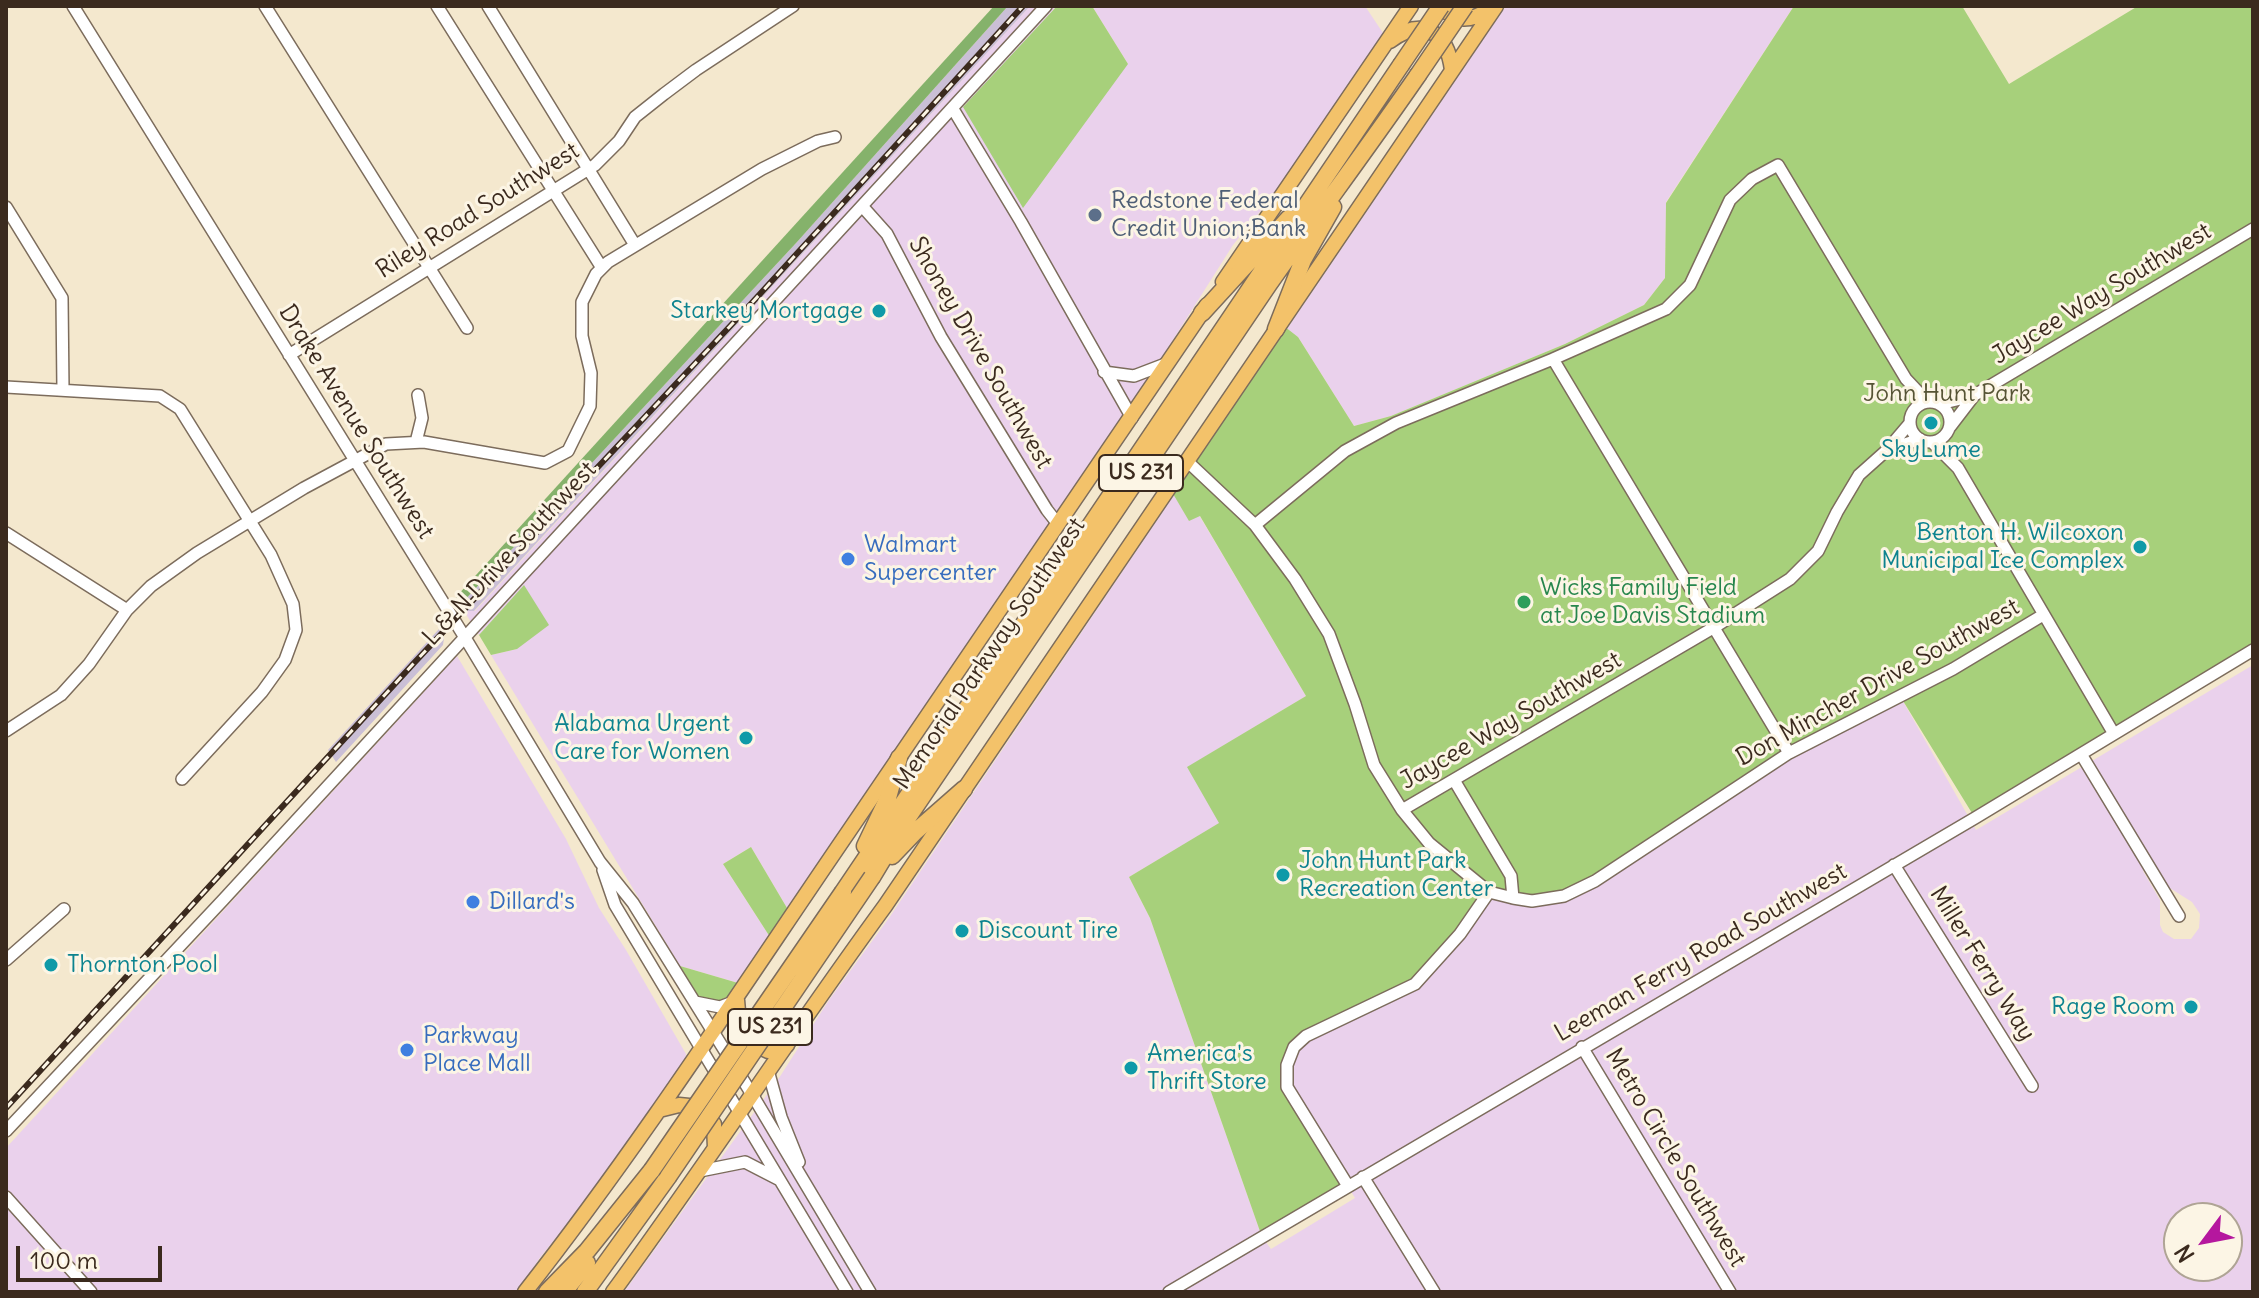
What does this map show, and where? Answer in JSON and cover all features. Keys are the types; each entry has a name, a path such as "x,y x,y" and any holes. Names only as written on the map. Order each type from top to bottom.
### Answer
{"highway":[{"name":"Memorial Parkway Southwest","path":"564,1292 580,1274 843,892 1441,6"},
{"name":"Memorial Parkway Southwest","path":"585,1292 668,1177 872,877 907,819 1269,284 1322,207 1349,175 1465,6"},
{"path":"1276,329 1303,260 1349,175"},
{"path":"1202,313 1282,224 1309,201"},
{"path":"843,892 888,798 899,758"},
{"path":"872,877 915,832 964,789"},
{"path":"547,1292 587,1251 652,1170"}],"main road":[{"path":"525,1292 737,1000 1411,6"},
{"path":"1441,6 1452,16 1465,20 1476,18 1495,6"},
{"path":"613,1292 769,1074 1495,6"},
{"path":"1384,46 1407,30 1429,30 1448,47 1452,70"},
{"path":"737,1000 738,1018 753,1043 768,1051 787,1045"},
{"path":"659,1110 679,1105 699,1107 714,1124 715,1148"}],"street":[{"name":"Drake Avenue Southwest","path":"73,6 464,636 600,862 640,915 695,1002 870,1292"},
{"path":"265,6 467,328"},
{"path":"437,6 602,268"},
{"path":"488,6 635,245"},
{"name":"L & N Drive Southwest","path":"6,1131 223,900 1046,6"},
{"name":"Riley Road Southwest","path":"289,355 588,169 619,141 635,117 696,70 786,8"},
{"path":"953,109 1132,418"},
{"path":"6,731 61,695 89,664 127,610 151,586 197,553 386,444 416,442 545,463 568,451 590,406 591,373 582,336 582,302 596,274 635,245 762,169 818,141 835,137"},
{"path":"1255,525 1356,445 1396,423 1666,309 1690,285 1730,200 1752,179 1778,165 1906,379 1923,397 1949,414 1948,430 1958,468 2114,734"},
{"name":"Shoney Drive Southwest","path":"862,206 887,234 941,337 1058,524"},
{"path":"6,207 62,298 63,390"},
{"name":"Jaycee Way Southwest","path":"1936,403 1973,396 2253,229"},
{"path":"1553,359 1789,753"},
{"path":"1104,372 1134,376 1168,363"},
{"path":"1906,379 1914,409 1911,429 1958,468"},
{"path":"6,387 160,396 180,409 271,555 285,586 293,604 296,630 285,660 262,692 182,779"},
{"path":"416,442 422,418 418,395"},
{"name":"Jaycee Way Southwest","path":"1948,430 1973,396"},
{"path":"1914,409 1926,402 1936,403"},
{"name":"Jaycee Way Southwest","path":"1402,810 1713,628 1790,579 1818,551 1859,475 1887,450 1910,423"},
{"path":"1926,441 1948,430"},
{"name":"Jaycee Way Southwest","path":"1887,450 1926,441"},
{"name":"Don Mincher Drive Southwest","path":"1187,461 1255,525 1295,579 1329,634 1374,765 1402,810 1429,843 1489,892 1513,898 1532,901 1564,896 1595,881 1789,753 1953,669 2043,615"},
{"path":"6,533 127,610"},
{"name":"Leeman Ferry Road Southwest","path":"1169,1292 2253,650"},
{"path":"2081,754 2179,916"},
{"path":"1454,780 1511,876 1513,898"},
{"name":"Drake Avenue Southwest","path":"600,862 619,912 847,1292"},
{"name":"Miller Ferry Way","path":"1894,865 2032,1086"},
{"path":"1348,1186 1287,1087 1287,1065 1294,1047 1306,1036 1415,984 1460,934 1489,892"},
{"path":"6,960 64,909"},
{"path":"619,912 634,910 640,915"},
{"path":"695,1002 720,1007 737,1000"},
{"name":"Metro Circle Southwest","path":"1582,1047 1730,1292"},
{"path":"769,1074 781,1117 814,1200"},
{"path":"700,1171 745,1162 780,1180"},
{"path":"1363,1177 1434,1292"},
{"path":"6,1197 91,1292"}],"shaded area":[{"path":"1008,6 1030,6 474,611 464,611 461,604 797,242"},
{"path":"1030,6 1057,6 964,107 1128,64 1092,6 1365,6 1383,33 1289,176 1233,245 1135,400 787,908 751,847 723,864 770,937 738,983 680,966 491,655 517,649 524,586 479,635 464,611 475,611"},
{"path":"1506,6 1794,6 1666,202 1665,278 1644,305 1565,344 1391,416 1354,426 1298,337 1287,329"},
{"path":"1174,495 1189,520 1199,515 1306,696 1188,767 1220,823 1129,877 1150,918 1262,1237 1271,1249 1355,1198 1287,1087 1294,1047 1489,892 1789,753 1900,696 1976,830 2253,665 2253,1292 624,1292 779,1078 829,1000 889,918","holes":["2153,865 2165,885 2192,902 2200,914 2199,928 2191,939 2174,939 2163,932 2160,900 2143,871"]},
{"path":"439,629 444,638 443,645 336,762 328,750"},
{"path":"457,656 566,839 599,908 686,1054 685,1062 620,1158 539,1259 518,1292 6,1292 6,1148"}],"green space":[{"path":"994,6 1008,6 797,242 461,604 456,597"},
{"path":"1057,6 1092,6 1128,64 1023,208 963,107"},
{"name":"John Hunt Park","path":"1794,6 1962,6 2009,84 2138,6 2253,6 2253,652 1975,818 1900,696 1789,753 1595,881 1532,901 1489,892 1415,984 1294,1047 1287,1087 1348,1186 1262,1237 1150,918 1129,877 1219,823 1187,767 1306,696 1200,516 1189,521 1169,487 1280,323 1298,337 1354,426 1391,416 1565,344 1644,305 1665,278 1666,203"},
{"path":"524,585 549,625 517,649 491,655 479,635"},
{"path":"751,847 787,908 770,937 723,864"},
{"path":"680,966 738,983 729,996 714,1003 699,997"}],"railway":[{"path":"6,1108 1023,6"}],"place":[{"name":"Redstone Federal Credit Union;Bank","path":"1095,215"},
{"name":"Starkey Mortgage","path":"879,311"},
{"name":"SkyLume","path":"1931,423"},
{"name":"Benton H. Wilcoxon Municipal Ice Complex","path":"2140,547"},
{"name":"Walmart Supercenter","path":"848,559"},
{"name":"Wicks Family Field at Joe Davis Stadium","path":"1524,602"},
{"name":"Alabama Urgent Care for Women","path":"746,738"},
{"name":"John Hunt Park Recreation Center","path":"1283,875"},
{"name":"Dillard's","path":"473,902"},
{"name":"Discount Tire","path":"962,931"},
{"name":"Thornton Pool","path":"51,965"},
{"name":"Rage Room","path":"2191,1007"},
{"name":"Parkway Place Mall","path":"407,1050"},
{"name":"America's Thrift Store","path":"1131,1068"}]}
